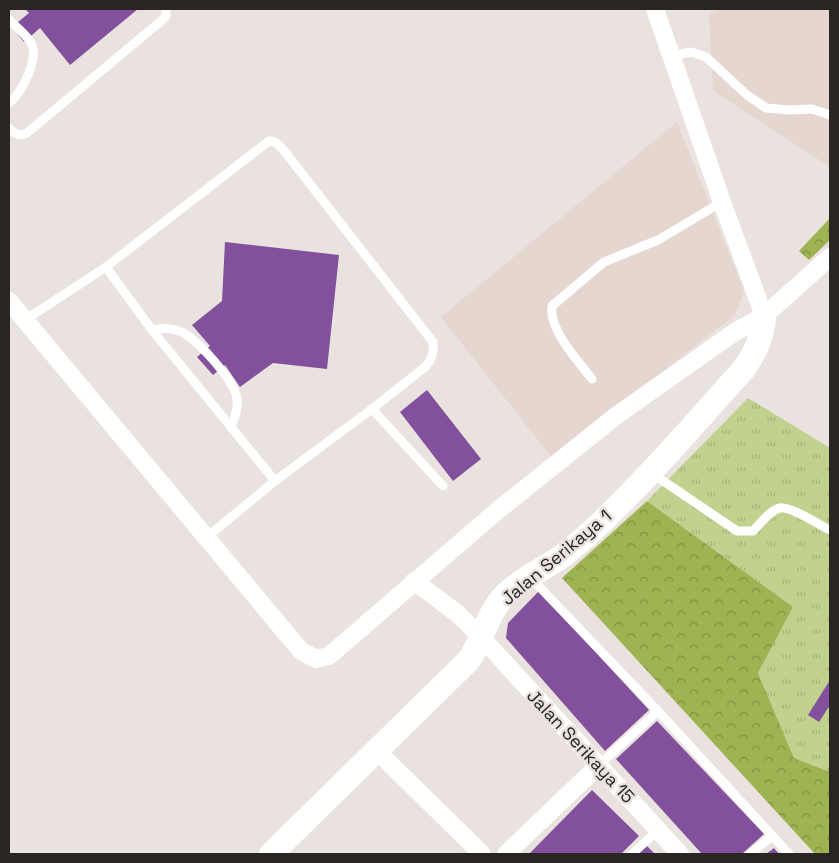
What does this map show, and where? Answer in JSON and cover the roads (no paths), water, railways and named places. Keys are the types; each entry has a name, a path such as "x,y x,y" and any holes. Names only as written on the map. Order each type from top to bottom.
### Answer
{"street":[{"path":"655,9 764,316"},
{"path":"9,300 301,651 316,659 330,656 414,581 497,511 617,415 735,332 764,316 830,257"},
{"name":"Jalan Serikaya 1","path":"271,854 468,661 482,638 500,600 529,576 561,556 589,534 650,472 742,370 753,355 763,329 764,316"},
{"name":"Jalan Serikaya 15","path":"414,581 458,614 482,638 680,854"},
{"path":"376,750 482,854"},
{"path":"506,854 598,766"}],"lane":[{"path":"9,128 14,133 22,136 27,133 161,21 166,16 166,9"},
{"path":"9,20 30,41 33,49 32,64 24,84 9,103"},
{"path":"671,56 691,52 706,57 747,95 766,108 788,110 812,109 830,115"},
{"path":"25,320 106,267 269,141 275,142 282,148 433,342 434,351 431,360 425,367 275,481 207,537"},
{"path":"592,379 555,326 551,312 552,306 604,262 658,240 722,202"},
{"path":"106,267 152,330 275,481"},
{"path":"152,330 163,328 186,335 205,351 220,369 237,398 231,428"},
{"path":"372,409 443,486"},
{"path":"650,472 737,532 753,531 774,511 780,508 788,509 830,530"},
{"path":"529,576 658,711 789,854"},
{"path":"598,766 658,711"},
{"path":"632,854 658,830"},
{"path":"750,854 772,836"}]}
